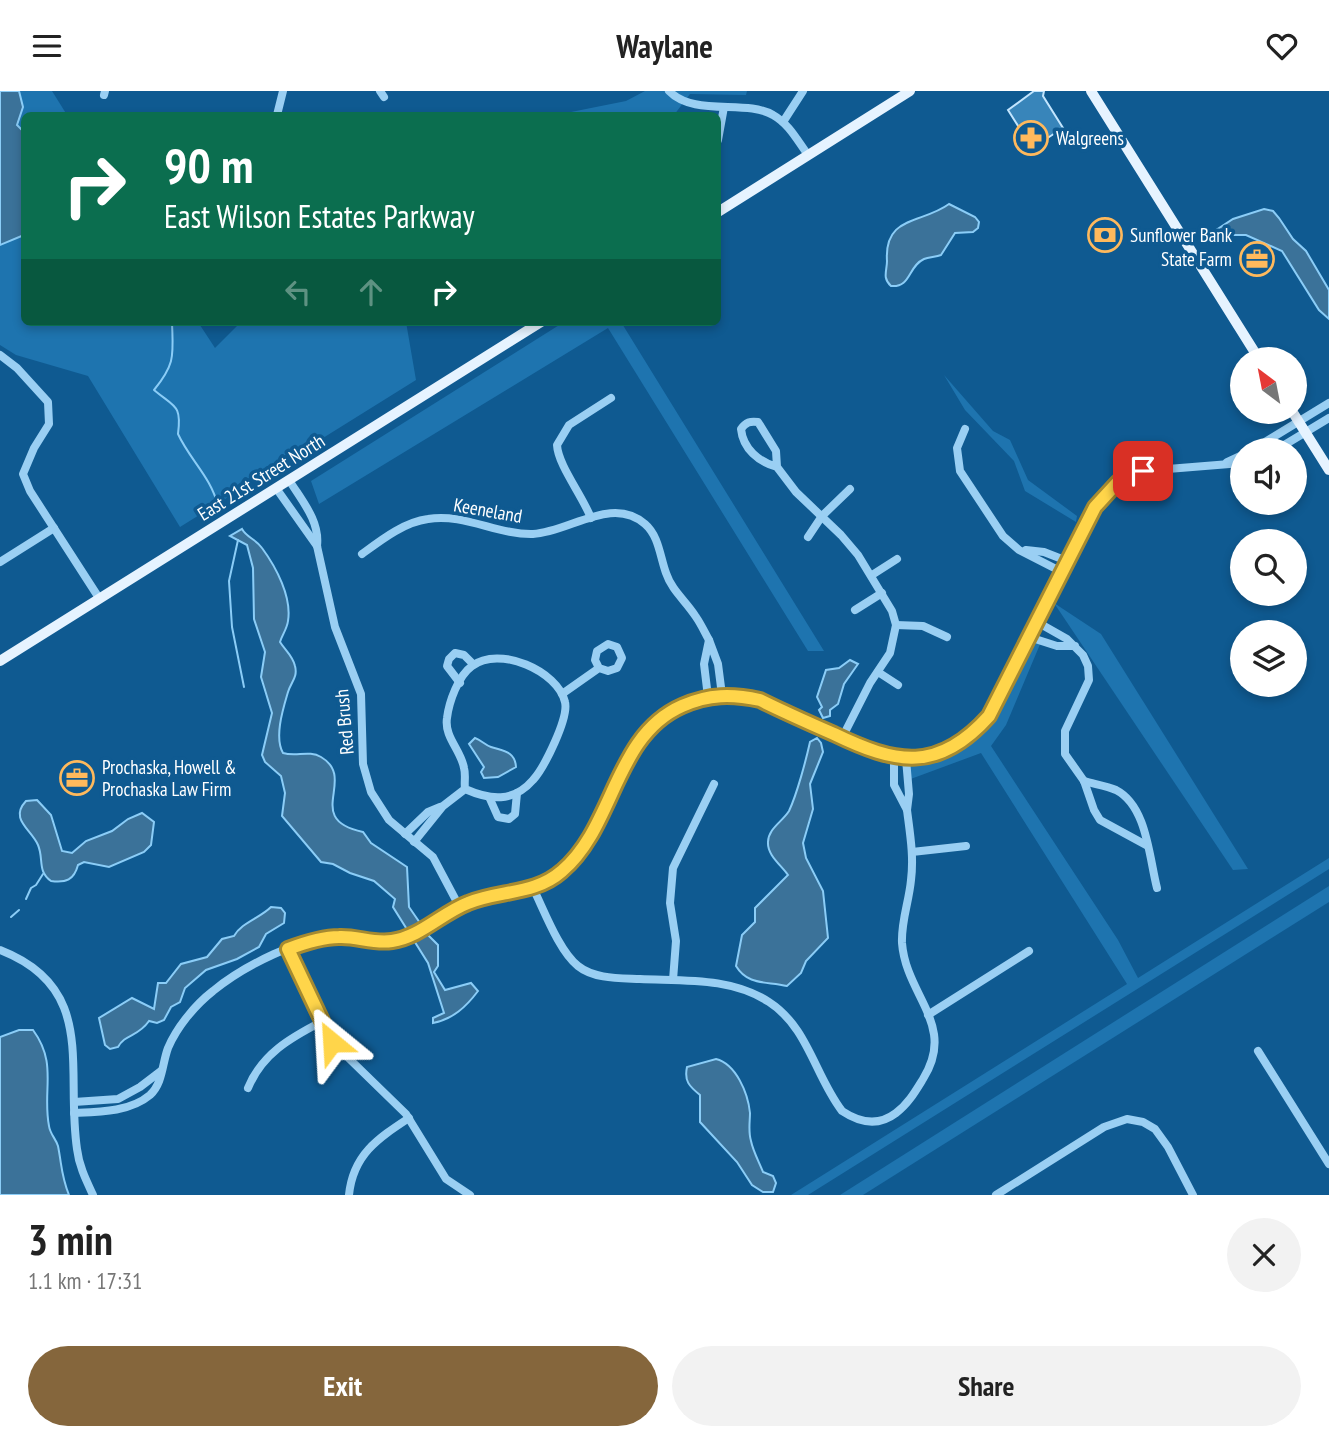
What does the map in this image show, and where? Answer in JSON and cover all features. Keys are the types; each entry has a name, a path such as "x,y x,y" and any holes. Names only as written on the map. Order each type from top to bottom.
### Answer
{"main road":[{"path":"721,210 910,91"},
{"path":"1091,91 1251,347"},
{"name":"East 21st Street North","path":"0,661 535,326"},
{"path":"1300,424 1329,470"}],"street":[{"path":"278,112 283,91"},
{"path":"669,91 675,97 702,105 770,113 783,122 808,155"},
{"path":"783,122 803,91"},
{"path":"721,124 724,107"},
{"path":"0,355 17,368 48,402 49,424 34,448 23,474 30,491 99,598"},
{"path":"591,518 579,489 561,464 557,445 569,425 611,398"},
{"path":"1307,411 1329,403"},
{"path":"1297,438 1329,418"},
{"path":"777,467 764,464 755,457 741,435 744,425 750,421 758,422 776,451 777,467 796,492 841,535 872,575 892,611 896,625 890,653 842,738"},
{"path":"1267,438 1285,424"},
{"path":"965,429 957,449 960,471 1003,536 1019,550 1062,572"},
{"path":"1222,465 1230,461"},
{"path":"74,1113 105,1112 144,1099 160,1082 169,1046 200,1003 246,969 288,949 340,936 378,942 405,938 460,906 488,896 533,888 561,873 583,848 634,750 645,735 674,710 708,697 722,695 760,700 874,753 906,759 939,752 976,731 989,716 1095,507 1118,482 1143,471 1158,468 1230,464"},
{"name":"Red Brush","path":"289,480 314,520 335,627 361,694 363,764 366,778 379,807 405,834 433,857 460,906"},
{"name":"Red Brush","path":"276,488 317,546"},
{"path":"808,537 822,516 849,489"},
{"name":"Keeneland","path":"362,554 407,525 427,519 464,520 533,534 560,529 613,512 624,513 645,524 653,533 675,592 696,616 709,640 718,664 722,695"},
{"path":"0,562 54,528"},
{"path":"1019,550 1044,552 1067,561"},
{"path":"872,575 897,559"},
{"path":"855,610 882,593"},
{"path":"1037,622 1076,646 1088,667 1089,680 1065,731 1065,754 1084,781 1100,820 1146,845"},
{"path":"896,625 923,627 947,637"},
{"path":"1029,637 1057,646 1076,646"},
{"path":"708,697 704,664 709,640"},
{"path":"460,683 447,666 449,659 455,653 464,655 474,664"},
{"path":"489,659 505,659 548,677 562,694 566,707 540,770 517,793 490,799 465,789 464,767 450,738 447,720 460,683 474,664 489,659"},
{"path":"562,694 599,668"},
{"path":"878,672 898,685"},
{"path":"894,758 894,785 907,810"},
{"path":"533,888 554,930 577,966 589,973 606,977 709,982 739,988 771,1003 799,1032 842,1111 851,1117 870,1122 888,1118 909,1101 930,1069 937,1045 928,1015 908,971 903,951 902,929 911,883 912,852 907,810 909,794 906,759"},
{"path":"1084,781 1116,790 1130,802 1143,821 1157,888"},
{"path":"673,980 676,941 670,903 673,867 714,785"},
{"path":"414,842 443,806 465,789"},
{"path":"490,799 498,817 509,819 515,814 517,793"},
{"path":"405,834 428,812 443,806"},
{"path":"912,852 966,846"},
{"path":"288,949 332,1042 393,1099 409,1118 446,1179 470,1195"},
{"path":"0,950 33,965 58,995 67,1013 73,1038 77,1151 93,1195"},
{"path":"928,1015 1029,951"},
{"path":"248,1088 261,1065 274,1051 287,1040 321,1022"},
{"path":"1258,1051 1329,1164"},
{"path":"74,1101 118,1099 161,1071"},
{"path":"349,1195 355,1167 363,1153 372,1143 409,1118"},
{"path":"996,1195 1116,1121 1127,1119 1145,1123 1154,1129 1168,1147 1193,1195"}],"shaded area":[{"path":"0,91 52,91 65,112 21,112 21,326 201,326 215,348 237,326 407,326 416,380 180,527 88,376 16,355 0,345"},
{"path":"0,91 19,91 23,107 17,125 21,129 21,236 0,245"},
{"path":"645,91 747,91 746,95 690,94 676,112 571,112 626,101"},
{"path":"949,204 975,217 979,222 978,228 973,232 955,233 941,255 919,262 902,284 891,286 886,274 888,246 892,235 907,223"},
{"path":"1264,209 1273,211 1293,239 1306,251 1329,290 1329,319 1319,310 1282,251 1246,235 1227,235 1208,243 1204,238 1233,219"},
{"path":"558,326 623,326 824,651 808,651 608,328 319,504 311,481"},
{"path":"944,375 993,431 1010,440 1028,480 1077,516 1076,522 1025,491 1014,461 965,410"},
{"path":"242,529 260,545 267,556 282,583 288,602 287,624 280,642 293,659 296,673 280,723 280,746 283,753 316,755 331,766 335,776 333,808 336,818 345,826 363,832 371,843 407,867 409,907 438,945 438,966 434,972 445,990 471,983 478,991 464,1007 447,1019 433,1023 433,1018 444,1013 428,963 393,907 395,899 374,881 333,864 321,862 282,816 285,793 281,776 265,762 262,755 272,713 261,677 265,652 254,619 253,568 247,545 230,536"},
{"path":"1054,603 1101,634 1248,869 1233,870"},
{"path":"1041,642 1006,725 991,746 1118,940 1138,978 1329,858 1329,869 808,1195 791,1195 1127,984 981,753 908,780 906,759 923,760 948,753 965,745 990,722 1009,692 1033,644"},
{"path":"850,660 858,664 844,684 838,704 830,710 830,716 823,718 817,697 826,670 839,668"},
{"path":"475,738 511,755 516,767 498,777 484,778 481,772 484,767 469,744"},
{"path":"817,738 823,752 810,784 813,809 803,843 806,858 823,891 828,938 806,961 801,973 787,986 758,982 746,977 736,966 742,935 755,922 755,908 788,875 768,847 769,837 789,811 810,742"},
{"path":"37,800 51,815 62,851 72,853 86,841 112,831 142,813 154,822 151,845 144,852 109,867 84,862 78,865 69,879 51,881 42,869 40,850 35,839 20,819 21,807 26,801"},
{"path":"1329,886 1329,902 863,1195 840,1195"},
{"path":"271,907 281,908 285,913 284,923 266,934 259,947 237,959 206,970 185,988 180,1002 171,1007 164,1020 157,1023 149,1021 118,1047 110,1049 105,1045 99,1018 132,998 154,1009 158,983 166,983 181,964 207,957 222,939 234,936"},
{"path":"19,1030 33,1030 45,1054 49,1126 58,1146 69,1195 0,1195 0,1037"},
{"path":"716,1059 735,1073 744,1088 750,1113 752,1145 763,1172 773,1176 776,1183 773,1192 763,1192 752,1185 737,1162 700,1122 700,1095 688,1083 687,1067"}],"building":[{"name":"Walgreens","path":"1034,91 1044,91 1043,96 1063,128 1032,148 1030,145 1025,148 1020,140 1025,137 1008,110"}],"waterway":[{"path":"172,326 172,358 166,373 154,390 175,407 179,417 178,434 205,477 218,506"},
{"path":"238,540 229,581 232,627 244,687"},
{"path":"26,899 43,874"},
{"path":"11,917 19,910"}],"place":[{"name":"Walgreens","path":"1031,138"},
{"name":"Sunflower Bank","path":"1105,235"},
{"name":"State Farm","path":"1257,259"},
{"name":"Prochaska, Howell & Prochaska Law Firm","path":"77,778"}],"route":[{"path":"332,1042 288,949 307,942 340,936 378,942 405,938 470,901 545,883 561,873 583,848 634,750 659,720 674,710 708,697 722,695 760,700 874,753 906,759 939,752 965,739 989,716 1095,507 1118,482 1143,471"}]}
